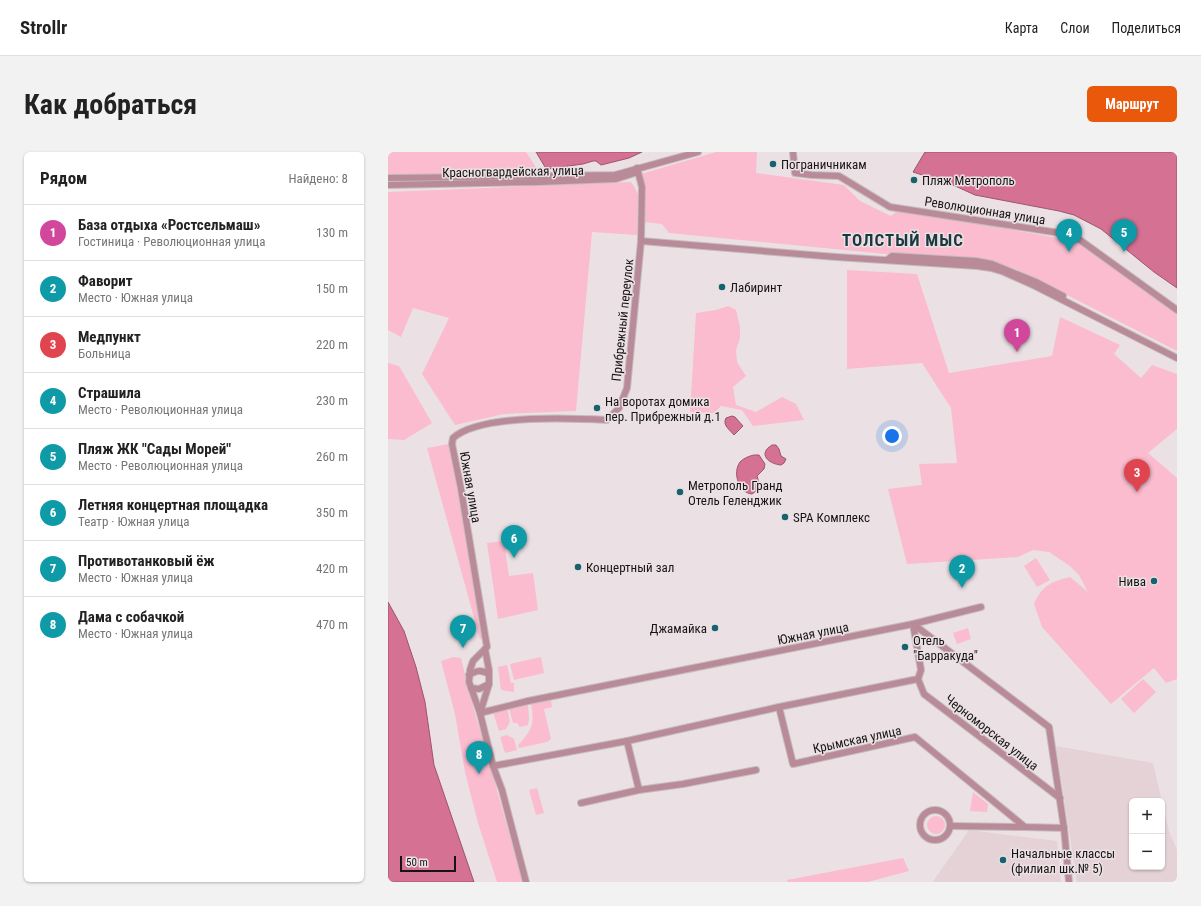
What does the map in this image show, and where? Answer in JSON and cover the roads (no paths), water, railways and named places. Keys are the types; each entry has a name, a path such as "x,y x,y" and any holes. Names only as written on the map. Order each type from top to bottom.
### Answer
{"street":[{"path":"388,178 615,175 638,170 698,152"},
{"name":"Революционная улица","path":"793,152 794,173 839,176 890,207 1073,235 1177,310"},
{"name":"Красногвардейская улица","path":"388,185 531,183 608,180 616,179 638,170"},
{"name":"Прибрежный переулок","path":"607,420 619,408 627,388 641,241 642,187 638,170"},
{"path":"641,241 991,268 1033,285 1177,358"},
{"path":"887,260 892,256 976,261 992,264 1036,282 1177,354"},
{"name":"Южная улица","path":"480,713 489,684 489,670 485,649 487,647 452,444 453,438 458,433 469,428 508,420 580,418 607,420"},
{"name":"Южная улица","path":"480,713 535,699 913,624 981,607"},
{"path":"493,766 627,741 778,707 918,679 921,670 913,624"},
{"path":"913,624 1049,728 1064,828 1069,882"},
{"path":"469,675 473,661 485,649"},
{"path":"469,675 482,670 489,674"},
{"name":"Южная улица","path":"469,675 469,682 480,713 493,766 502,790 526,882"},
{"name":"Черноморская улица","path":"918,679 924,694 1060,798"},
{"path":"471,688 479,689 489,684"},
{"name":"Крымская улица","path":"778,707 793,764 915,738 1025,827"},
{"path":"627,741 639,790"},
{"path":"581,803 639,790 683,784 756,770"},
{"path":"935,809 945,812 951,826 947,835 939,840 934,840 925,836 922,832 920,822 925,813 935,809"},
{"path":"951,826 1064,828"}],"place":[{"name":"Пограничникам","path":"773,164"},
{"name":"Пляж Метрополь","path":"914,180"},
{"name":"Страшила","path":"1069,252"},
{"name":"Пляж ЖК \"Сады Морей\"","path":"1124,252"},
{"name":"Лабиринт","path":"722,287"},
{"name":"База отдыха «Ростсельмаш»","path":"1017,352"},
{"name":"На воротах домика пер. Прибрежный д.1","path":"597,408"},
{"name":"Метрополь Гранд Отель Геленджик","path":"680,492"},
{"name":"Медпункт","path":"1137,492"},
{"name":"SPA Комплекс","path":"785,517"},
{"name":"Летняя концертная площадка","path":"514,558"},
{"name":"Концертный зал","path":"578,567"},
{"name":"Нива","path":"1154,581"},
{"name":"Фаворит","path":"962,588"},
{"name":"Джамайка","path":"715,628"},
{"name":"Отель \"Барракуда\"","path":"905,647"},
{"name":"Противотанковый ёж","path":"463,648"},
{"name":"Дама с собачкой","path":"479,774"},
{"name":"Начальные классы (филиал шк.№ 5)","path":"1003,860"}],"district":[{"name":"ТОЛСТЫЙ МЫС","path":"903,240"}]}
